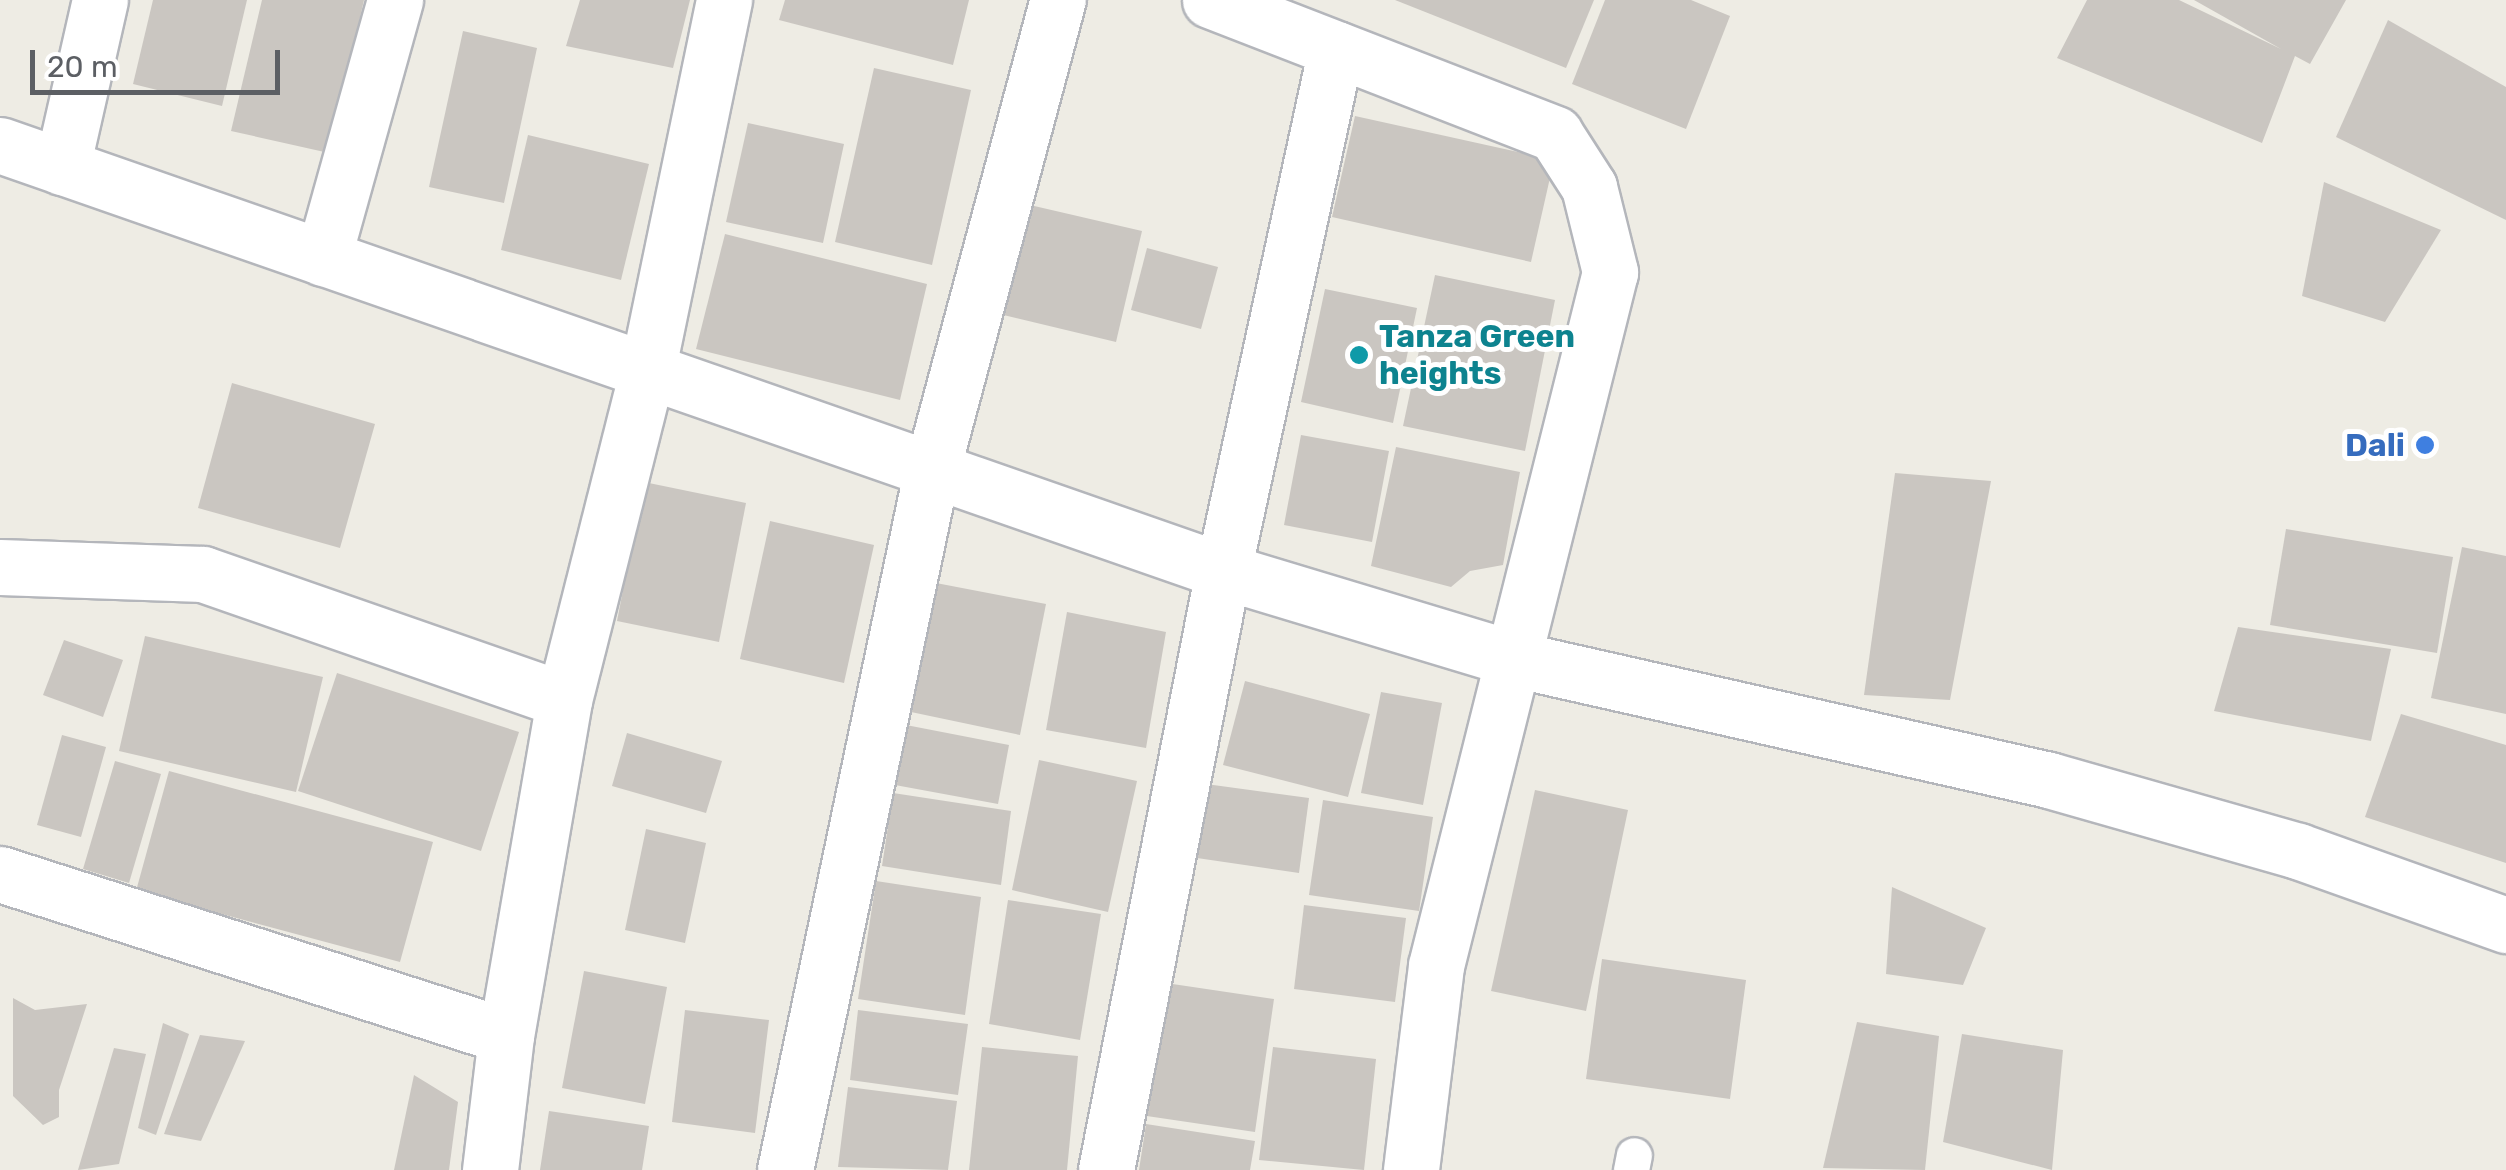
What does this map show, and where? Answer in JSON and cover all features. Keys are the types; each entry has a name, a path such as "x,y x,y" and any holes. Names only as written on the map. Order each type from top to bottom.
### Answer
{"street":[{"path":"62,167 100,0"},
{"path":"324,258 395,0"},
{"path":"490,1170 506,1036 564,700 647,372 724,0"},
{"path":"785,1170 932,469 1058,0"},
{"path":"1210,0 1555,134 1589,186 1610,272 1436,966 1411,1170"},
{"path":"1106,1170 1223,571 1336,49"},
{"path":"0,145 1223,571 1514,659 2050,780 2298,851 2506,925"},
{"path":"0,567 203,574 564,700"},
{"path":"0,874 506,1036"}],"building":[{"path":"153,0 247,0 222,106 133,84"},
{"path":"262,0 364,0 329,153 231,131"},
{"path":"580,0 690,0 673,68 566,46"},
{"path":"785,0 969,0 953,65 779,20"},
{"path":"1395,0 1594,0 1566,68"},
{"path":"1605,0 1691,0 1730,16 1686,129 1572,84"},
{"path":"2087,0 2179,0 2281,49 2194,0 2346,0 2310,64 2295,56 2262,143 2057,58"},
{"path":"2388,20 2506,87 2506,220 2336,137"},
{"path":"463,31 537,48 504,203 429,187"},
{"path":"874,68 971,90 932,265 835,242"},
{"path":"1355,116 1554,160 1531,262 1332,217"},
{"path":"748,123 844,144 823,243 726,222"},
{"path":"528,135 649,164 621,280 501,250"},
{"path":"2324,182 2441,230 2385,322 2302,296"},
{"path":"1017,202 1142,231 1116,342 991,312"},
{"path":"725,234 927,284 900,400 696,349"},
{"path":"1147,248 1218,267 1201,329 1131,310"},
{"path":"1435,275 1555,300 1525,451 1403,426"},
{"name":"Tanza Green heights","path":"1325,289 1417,308 1393,423 1301,402"},
{"path":"232,383 375,424 340,548 198,508"},
{"path":"1301,435 1389,451 1372,542 1284,525"},
{"path":"1396,447 1520,472 1503,565 1470,571 1451,587 1371,566"},
{"path":"1895,473 1991,481 1950,700 1864,695"},
{"path":"644,482 746,503 719,642 617,621"},
{"path":"770,521 874,545 844,683 740,659"},
{"path":"2286,529 2453,557 2437,653 2270,625"},
{"path":"2462,547 2506,556 2506,714 2431,698"},
{"path":"936,583 1046,604 1020,735 911,712"},
{"path":"1067,612 1166,632 1146,748 1046,730"},
{"path":"2238,627 2391,649 2371,741 2214,711"},
{"path":"145,636 323,677 296,792 119,751"},
{"path":"64,640 123,660 103,717 43,695"},
{"path":"337,673 519,732 481,851 298,791"},
{"path":"1245,681 1370,714 1348,797 1223,765"},
{"path":"1381,692 1442,703 1423,805 1361,793"},
{"path":"2401,714 2506,745 2506,863 2365,817"},
{"path":"906,725 1009,745 998,804 895,785"},
{"path":"627,733 722,761 706,813 612,786"},
{"path":"62,735 106,747 81,837 37,825"},
{"path":"1039,760 1137,781 1108,912 1012,890"},
{"path":"115,761 161,774 129,883 83,869"},
{"path":"169,771 433,842 400,962 136,891"},
{"path":"1206,784 1309,798 1299,873 1197,858"},
{"path":"1535,790 1628,810 1586,1011 1491,991"},
{"path":"893,793 1011,811 1001,885 882,866"},
{"path":"1323,800 1433,817 1419,911 1309,895"},
{"path":"646,829 706,843 685,943 625,930"},
{"path":"876,881 981,897 965,1015 858,999"},
{"path":"1892,887 1986,928 1963,985 1886,974"},
{"path":"1008,900 1101,914 1080,1040 989,1024"},
{"path":"1304,905 1406,918 1395,1002 1294,989"},
{"path":"1602,959 1746,980 1730,1099 1586,1079"},
{"path":"584,971 667,987 645,1104 562,1088"},
{"path":"1159,982 1274,999 1255,1132 1140,1115"},
{"path":"13,998 35,1010 87,1004 59,1090 59,1117 43,1125 13,1096"},
{"path":"685,1010 769,1020 755,1133 672,1122"},
{"path":"858,1010 968,1024 958,1095 850,1080"},
{"path":"1857,1022 1939,1036 1925,1170 1823,1168"},
{"path":"163,1023 189,1034 156,1135 138,1128"},
{"path":"1962,1034 2063,1050 2052,1170 1943,1142"},
{"path":"200,1035 245,1041 201,1141 164,1134"},
{"path":"982,1047 1078,1056 1067,1170 969,1170"},
{"path":"1273,1047 1376,1059 1364,1170 1259,1160"},
{"path":"114,1048 146,1054 119,1164 78,1170"},
{"path":"414,1075 458,1102 449,1170 394,1170"},
{"path":"848,1087 957,1101 948,1170 838,1167"},
{"path":"549,1111 649,1126 642,1170 540,1170"},
{"path":"1146,1124 1255,1141 1250,1170 1139,1170"}],"place":[{"name":"Tanza Green heights","path":"1359,355"},
{"name":"Dali","path":"2425,445"}]}
